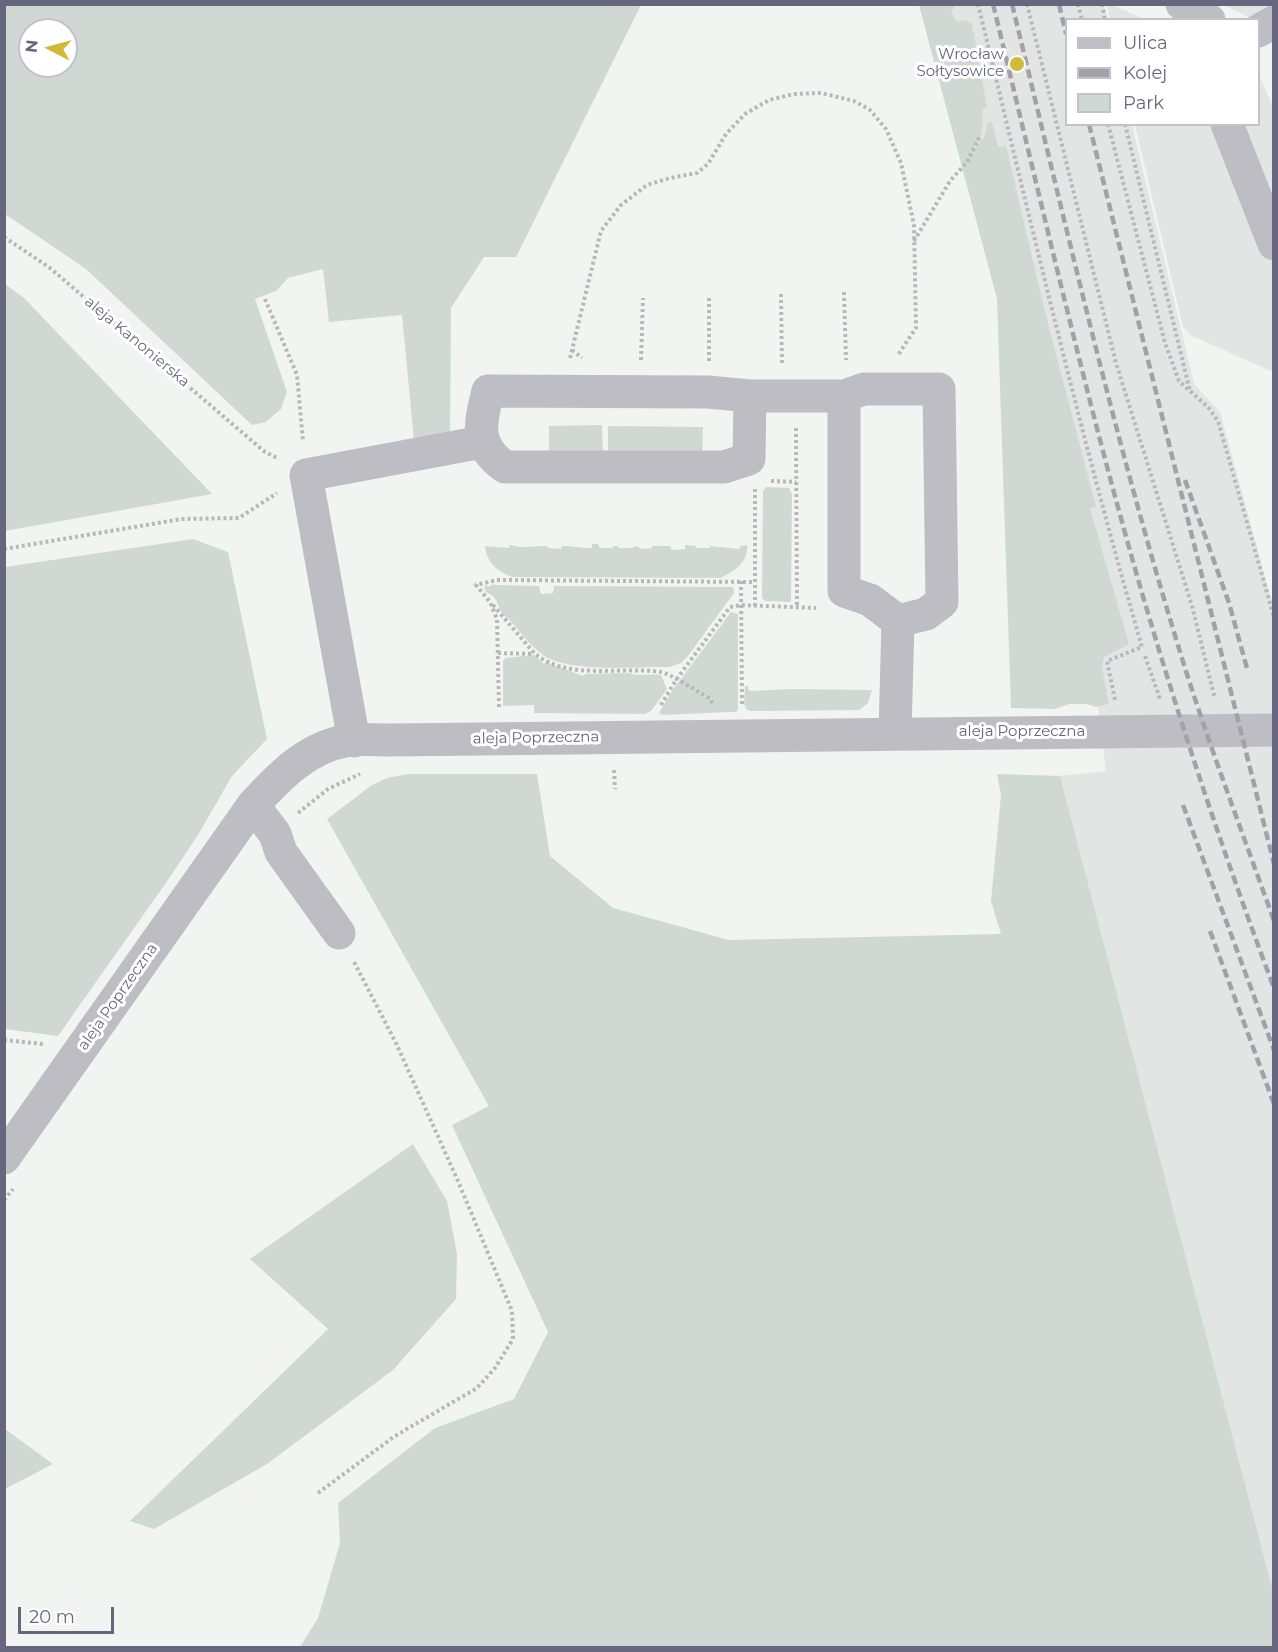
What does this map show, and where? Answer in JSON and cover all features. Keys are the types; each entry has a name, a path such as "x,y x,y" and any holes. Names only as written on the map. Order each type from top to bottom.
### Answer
{"street":[{"path":"1182,4 1206,18"},
{"path":"1260,30 1274,22"},
{"path":"1260,45 1274,52"},
{"path":"1228,126 1274,244"},
{"path":"750,396 752,470 724,467 506,467 494,459 482,442 483,413 488,391 708,392 750,396 844,396 864,389 939,388 942,602 926,614 898,621"},
{"path":"844,396 844,591 870,600 898,621"},
{"path":"354,741 306,475 482,442"},
{"path":"896,733 898,621"},
{"name":"aleja Poprzeczna","path":"11,1169 253,805 277,778 300,759 322,748 346,741 1274,730"},
{"path":"253,805 274,834 281,852 339,933"}],"path":[{"path":"978,4 1083,436 1142,647 1107,661 1116,702"},
{"path":"1027,4 1116,363 1191,606 1216,703"},
{"path":"564,392 601,231 621,205 647,185 697,172 708,164 726,134 745,114 769,100 794,94 820,93 854,101 870,110 886,129 901,163 914,225 916,328 902,352 896,357"},
{"path":"1109,126 1159,324 1179,381 1208,407 1218,421 1274,617"},
{"path":"1125,126 1191,392"},
{"path":"914,241 950,181 967,162 980,136"},
{"name":"aleja Kanonierska","path":"4,237 50,268 265,452"},
{"path":"844,292 846,380 844,396"},
{"path":"781,294 782,395"},
{"path":"708,392 709,296"},
{"path":"641,392 644,298"},
{"path":"4,549 182,519 239,518 306,475 297,375 266,299"},
{"path":"572,350 587,362"},
{"path":"796,427 797,607"},
{"path":"755,606 752,470 797,482"},
{"path":"716,708 709,698 663,672 578,670 543,660 535,654 476,585 497,580 755,582"},
{"path":"741,581 742,706"},
{"path":"490,602 498,619 499,708"},
{"path":"658,709 676,680 730,607 820,608"},
{"path":"498,653 535,654"},
{"path":"1145,656 1161,704"},
{"path":"614,763 615,789"},
{"path":"274,834 328,789 364,772"},
{"path":"318,1493 395,1436 477,1388 495,1368 513,1339 512,1311 458,1180 396,1043 339,933"},
{"path":"4,1200 11,1169"}],"shaded area":[{"path":"945,5 1104,5 1108,18 1065,18 1065,126 1132,126 1194,384 1220,412 1273,606 1273,1591 1060,776 1106,771 1096,688"},
{"path":"1107,5 1113,5 1142,18 1110,18"},
{"path":"1224,5 1273,5 1273,30 1260,23 1260,18 1251,18"},
{"path":"1260,77 1274,109 1273,372 1190,335 1183,327 1135,126 1260,126"}],"green space":[{"path":"4,5 641,5 516,257 484,257 451,308 450,435 414,441 402,315 329,322 323,269 288,278 276,291 255,299 287,392 281,409 266,422 252,425 86,269 5,214"},
{"path":"919,5 955,5 951,12 957,22 966,20 972,24 987,107 982,110 981,134 970,154 984,137 988,123 992,122 998,147 1006,146 1044,308 1096,507 1090,508 1129,644 1104,657 1102,667 1109,704 1096,707 1087,704 1069,704 1055,709 1011,708 997,299"},
{"path":"5,284 24,298 212,494 5,531"},
{"path":"602,425 603,458 549,458 549,426"},
{"path":"608,426 703,427 702,458 608,459"},
{"path":"766,487 789,488 792,494 790,602 765,601 762,598 763,491"},
{"path":"193,539 228,552 267,739 232,776 198,835 170,877 58,1036 5,1029 5,567"},
{"path":"592,544 598,544 600,548 638,546 640,549 670,546 672,550 685,549 685,545 697,548 710,548 710,546 739,549 740,546 747,545 747,551 740,566 720,578 512,577 494,566 485,546 509,548 509,545 546,546 561,549 562,546 592,548"},
{"path":"494,584 539,586 541,594 553,593 554,586 733,587 734,593 681,663 670,667 604,668 570,665 543,655 504,616 494,598 487,593 484,588 486,585 488,587"},
{"path":"731,612 738,614 738,709 736,712 662,715 659,713 672,691"},
{"path":"534,655 544,664 546,662 583,676 585,674 629,673 661,675 667,689 651,711 645,714 534,713 534,705 503,706 503,661 506,658"},
{"path":"745,686 748,686 751,691 872,690 868,703 859,710 751,711 747,710 744,704"},
{"path":"409,774 537,774 550,856 613,908 729,940 1001,934 991,901 1001,795 997,774 1060,776 1273,1591 1273,1647 300,1647 318,1618 340,1543 338,1503 435,1428 514,1399 548,1332 452,1125 489,1106 327,819 372,785 387,778"},
{"path":"413,1144 447,1201 457,1254 456,1299 393,1370 267,1464 154,1529 130,1521 328,1329 250,1259"},
{"path":"5,1429 53,1464 5,1489"}],"railway":[{"path":"993,4 1046,226 1121,520 1204,792 1274,988"},
{"path":"1012,4 1093,338 1160,586 1206,732 1274,921"},
{"path":"1059,4 1065,30"},
{"path":"1090,126 1274,864"},
{"path":"1185,480 1229,603 1248,672"},
{"path":"1183,805 1274,1050"},
{"path":"1210,931 1274,1104"}],"place":[{"name":"Wrocław Sołtysowice","path":"1017,64"}]}
